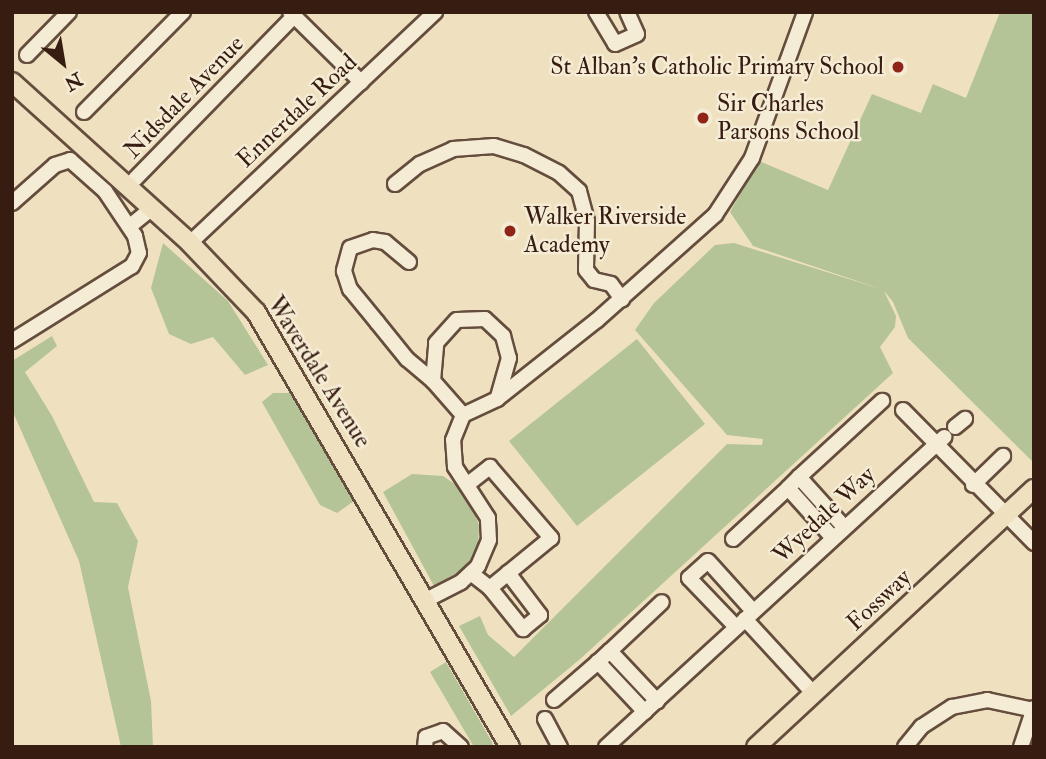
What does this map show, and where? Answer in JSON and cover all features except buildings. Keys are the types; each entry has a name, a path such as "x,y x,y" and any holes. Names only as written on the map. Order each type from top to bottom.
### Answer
{"main road":[{"name":"Waverdale Avenue","path":"12,82 190,243 256,312 510,747"},
{"name":"Fossway","path":"756,747 1034,489"}],"street":[{"path":"27,55 69,12"},
{"path":"84,112 183,12"},
{"name":"Ennerdale Road","path":"190,243 435,12"},
{"path":"596,12 608,39 624,44 637,34 627,12"},
{"path":"426,600 466,578 489,540 488,518 455,467 453,440 463,415 498,399 622,299 692,238 729,199 752,158 777,97 805,12"},
{"path":"292,14 361,82"},
{"name":"Nidsdale Avenue","path":"135,179 292,14"},
{"path":"395,184 420,163 453,149 494,146 524,155 559,173 579,191 587,221 586,270 594,281 611,284 622,299"},
{"path":"12,203 55,165 70,160 99,183 130,226 139,245 132,266 12,341"},
{"path":"130,226 151,209"},
{"path":"409,262 385,242 373,240 350,248 344,271 350,289 391,340 463,415"},
{"path":"433,381 440,334 457,320 485,319 495,325 508,347 508,370 498,399"},
{"path":"733,539 882,401"},
{"path":"903,410 950,432 973,485 1034,543"},
{"name":"Wyedale Way","path":"606,747 950,432"},
{"path":"973,485 1003,456"},
{"path":"468,484 490,467 551,538 489,588"},
{"path":"799,477 844,527"},
{"path":"788,488 833,538"},
{"path":"466,578 489,588 523,629 540,615 508,573"},
{"path":"554,701 662,602"},
{"path":"745,619 814,694"},
{"path":"610,651 657,701"},
{"path":"598,662 645,712"},
{"path":"905,747 921,727 952,707 987,700 1033,709 1021,747"},
{"path":"545,719 560,747"},
{"path":"425,747 426,737 443,731 461,747"}],"green space":[{"path":"1000,12 1034,12 1034,463 908,338 893,302 884,291 896,316 895,327 880,347 893,373 579,660 511,716 459,626 480,616 488,635 514,657 727,444 762,445 763,439 727,435 635,330 654,303 715,245 734,243 881,289 753,246 730,212 759,161 828,190 872,94 921,113 933,84 966,98"},
{"path":"163,243 228,301 268,365 245,375 213,337 191,344 169,334 151,288"},
{"path":"52,336 57,346 25,372 52,416 94,502 117,503 138,541 128,587 151,701 153,747 121,747 79,561 12,410 12,361"},
{"path":"637,339 705,424 577,526 509,441"},
{"path":"273,393 291,393 354,501 337,513 320,505 262,402"},
{"path":"412,474 443,476 456,485 469,499 479,525 478,551 464,569 434,586 383,492"},
{"path":"446,662 493,747 474,747 430,672"}],"place":[{"name":"St Alban's Catholic Primary School","path":"898,67"},
{"name":"Sir Charles Parsons School","path":"703,118"},
{"name":"Walker Riverside Academy","path":"510,231"}]}
